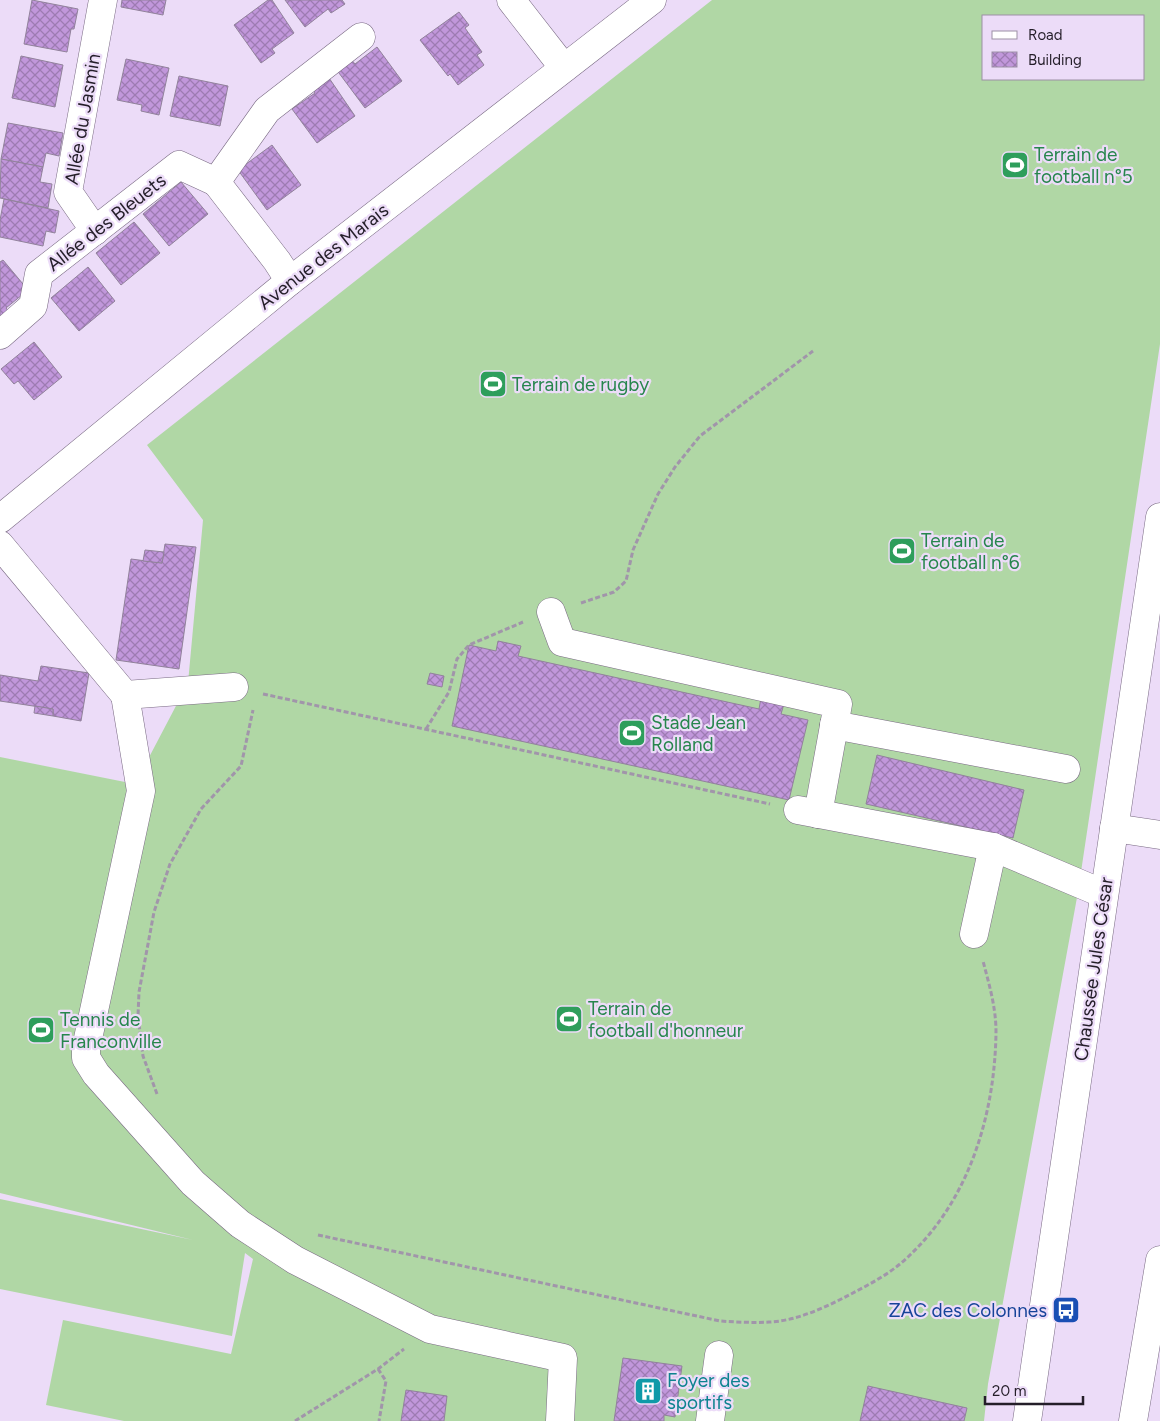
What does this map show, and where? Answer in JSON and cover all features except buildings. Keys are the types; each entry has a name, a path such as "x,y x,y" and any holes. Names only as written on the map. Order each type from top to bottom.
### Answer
{"street":[{"name":"Allée du Jasmin","path":"95,231 68,192 103,0"},
{"path":"511,0 564,68"},
{"name":"Avenue des Marais","path":"0,519 290,281 652,0"},
{"path":"216,182 267,110 361,37"},
{"name":"Allée des Bleuets","path":"0,335 32,306 39,274 179,166 216,182 277,261 290,281"},
{"name":"Chaussée Jules César","path":"1027,1421 1160,517"},
{"path":"0,545 125,695 141,791 86,1048 86,1058 96,1074 141,1127 193,1183 240,1224 295,1260 430,1329 563,1358 560,1421"},
{"path":"551,612 562,642 838,704 834,725 808,812 993,847 1104,894"},
{"path":"125,695 245,690"},
{"path":"834,725 1066,769"},
{"path":"1114,828 1160,835"},
{"path":"974,934 993,847"},
{"path":"1133,1421 1152,1356 1160,1260"},
{"path":"710,1421 719,1355"}],"path":[{"path":"426,729 449,692 457,659 469,646 523,622 614,592 626,580 633,550 658,494 675,467 700,436 813,350"},
{"path":"159,1099 143,1056 138,1016 138,992 154,912 170,864 200,809 241,766 245,690 808,812"},
{"path":"312,1234 720,1321 770,1322 825,1307 880,1279 910,1255 940,1222 970,1168 980,1142 992,1090 996,1031 992,995 974,934"},
{"path":"295,1421 378,1369 430,1329"},
{"path":"378,1369 386,1381 379,1421"}],"green space":[{"name":"Stade Jean Rolland","path":"712,0 1160,0 1160,344 1078,892 988,1384 984,1421 124,1421 46,1405 63,1320 231,1354 253,1259 245,1253 232,1336 0,1289 0,1199 193,1240 0,1193 0,757 135,784 188,683 203,520 147,445"}],"place":[{"name":"Terrain de football n°5","path":"1015,165"},
{"name":"Terrain de rugby","path":"493,384"},
{"name":"Terrain de football n°6","path":"902,551"},
{"name":"Stade Jean Rolland","path":"632,733"},
{"name":"Terrain de football d'honneur","path":"569,1019"},
{"name":"Tennis de Franconville","path":"41,1030"},
{"name":"ZAC des Colonnes","path":"1066,1310"},
{"name":"Foyer des sportifs","path":"648,1391"}]}
